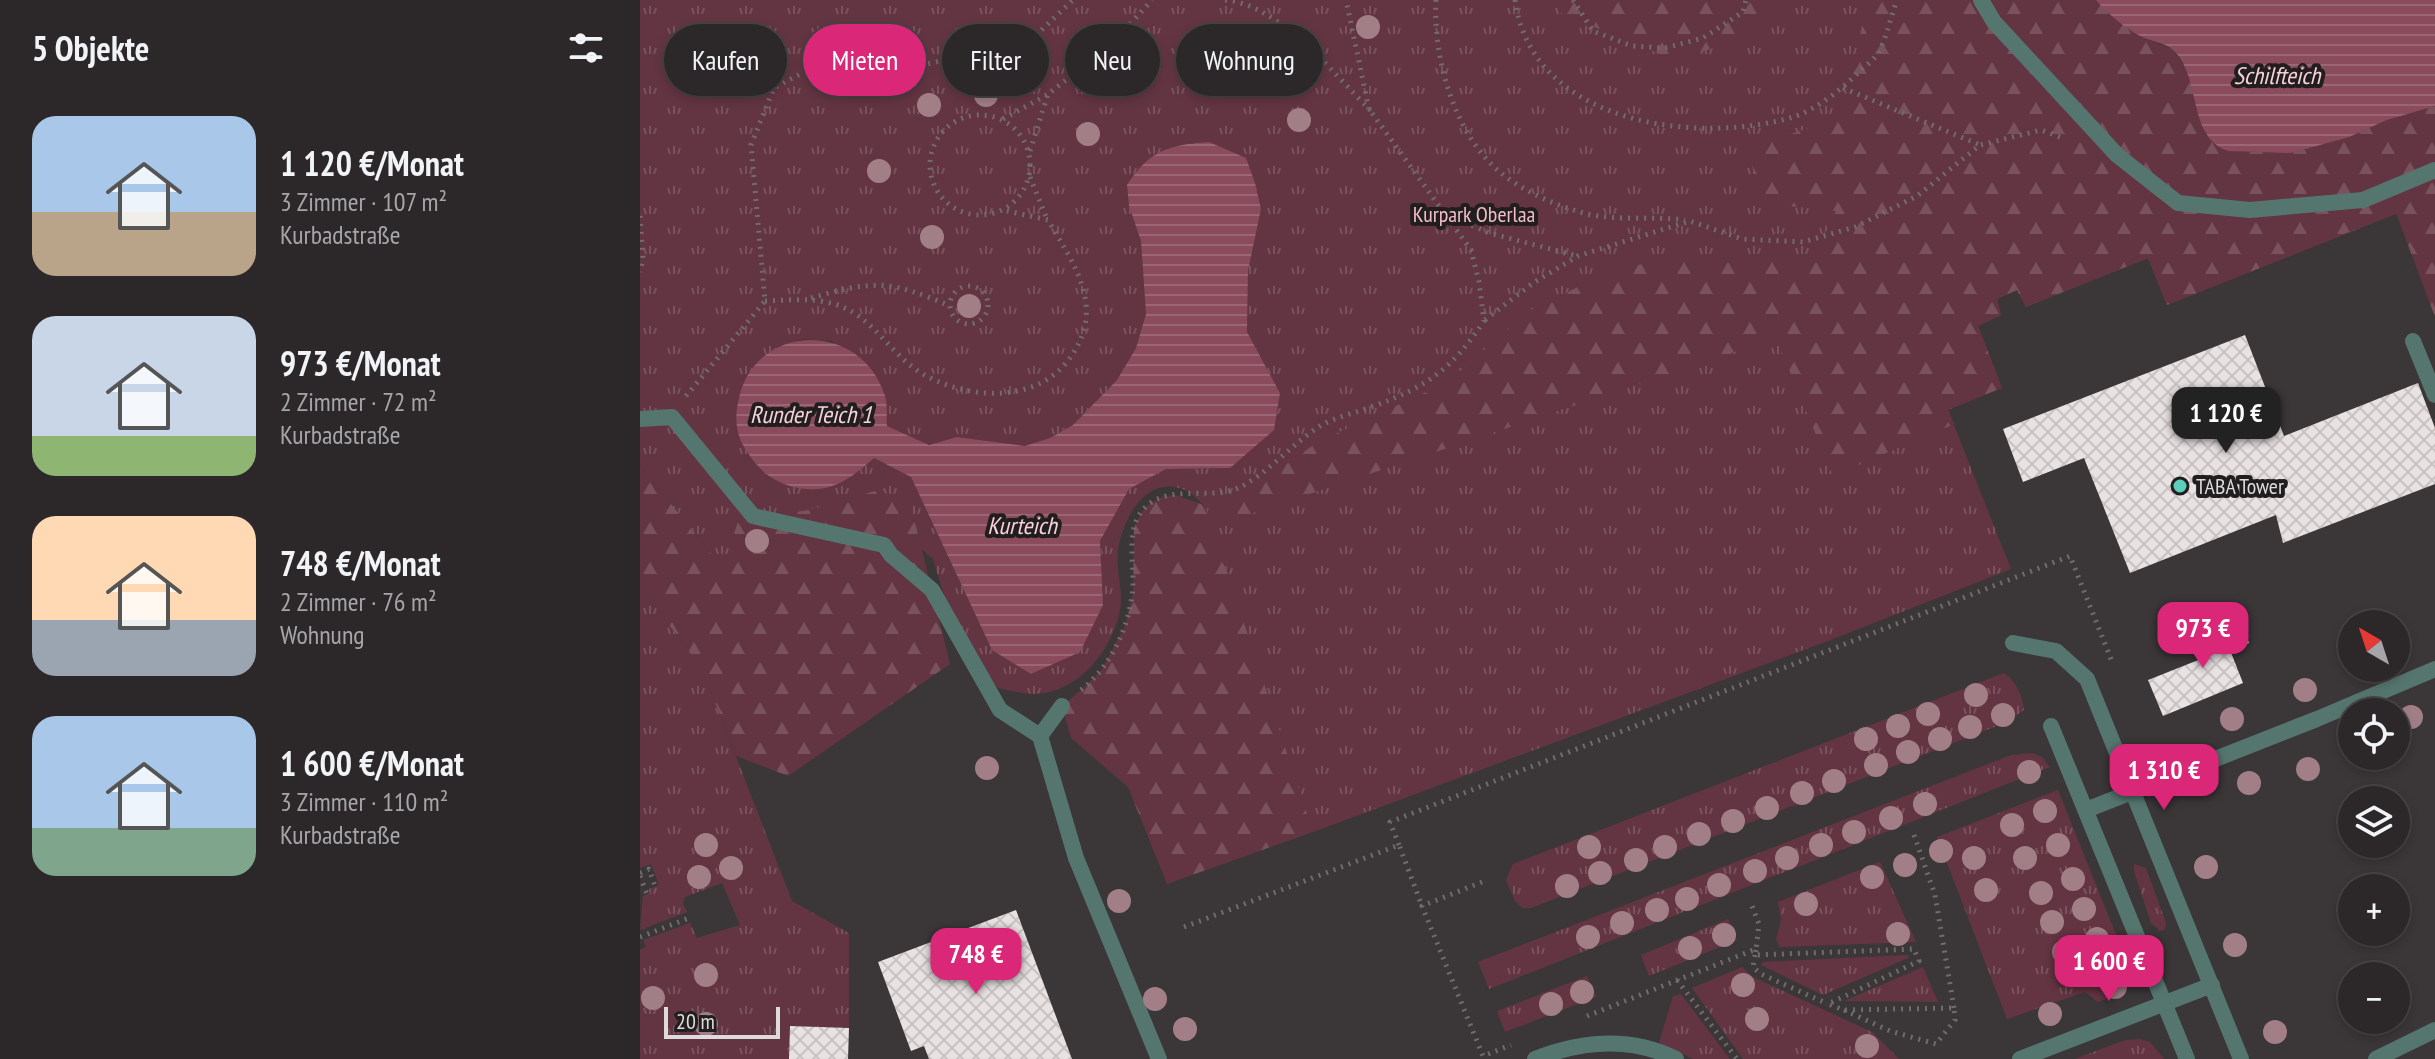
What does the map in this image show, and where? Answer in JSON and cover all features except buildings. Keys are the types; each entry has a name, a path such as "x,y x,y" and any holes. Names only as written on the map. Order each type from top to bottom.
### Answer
{"street":[{"path":"1981,0 1994,22 2117,155 2178,203 2250,210 2363,200 2435,170"},
{"path":"2413,341 2435,395"},
{"path":"640,419 672,417 753,516 884,545 891,555 932,590 1000,710 1040,736 1076,858 1159,1059"},
{"path":"2013,643 2056,651 2087,679 2241,1059"},
{"path":"2086,810 2435,669"},
{"path":"1040,736 1062,706"},
{"path":"2051,726 2187,1059"},
{"path":"2020,1059 2212,985"},
{"path":"2376,1059 2435,1030"},
{"path":"1535,1059 1569,1048 1605,1042 1639,1046 1676,1059"}],"path":[{"path":"672,417 697,380 765,301 751,145 774,88 830,58 919,66 1032,39 1073,0"},
{"path":"1049,93 1111,45 1152,0 1163,0"},
{"path":"1225,0 1260,11 1293,34 1369,109 1471,250 1484,321"},
{"path":"1346,0 1369,109"},
{"path":"1436,0 1438,43 1463,125 1498,170 1525,190 1589,214 1690,221 1742,239 1803,242 1855,227 1917,196 1980,145 2041,130 2066,139"},
{"path":"1515,0 1516,11 1535,58 1560,84 1602,107 1658,125 1728,129 1795,117 1843,88 1878,53 1897,0"},
{"path":"1573,0 1593,31 1632,46 1665,48 1703,38 1743,12 1746,0"},
{"path":"1843,88 1980,145"},
{"path":"1002,119 1044,96"},
{"path":"765,301 806,299 830,302 852,311 922,374 949,385 980,392 1022,392 1060,372 1079,344 1087,314 1082,279 1048,220 1030,177 1029,152 1047,96"},
{"path":"1029,152 1023,138 1002,119 985,114 968,116 940,134 932,149 930,166 933,182 941,197 954,209 970,215 986,216 1003,210 1015,202 1030,177"},
{"path":"1003,210 1048,220"},
{"path":"1447,214 1489,233 1578,256"},
{"path":"640,216 643,258 640,272"},
{"path":"1062,706 1102,669 1125,626 1133,594 1134,528 1150,503 1164,496 1222,492 1239,487 1322,425 1383,403 1435,378 1468,344 1484,321 1533,283 1578,256 1690,221"},
{"path":"806,299 850,287 878,284 900,286 950,306 958,321 969,325 980,321 988,304 983,292 965,287 954,294 950,306"},
{"path":"1525,1040 1480,1058 1390,822 2070,556 2114,666"},
{"path":"1750,901 1759,924 1753,967 1761,974 1890,1031 1936,1044 1955,1020 1954,1008 1935,895 1914,835"},
{"path":"1184,927 1399,845"},
{"path":"647,894 640,874 649,869 655,886"},
{"path":"1422,906 1482,882"},
{"path":"640,937 689,918"},
{"path":"1580,1018 1756,952 1914,949 1919,961 1828,1004"},
{"path":"1677,980 1737,1059"},
{"path":"1844,1010 1954,1008"}],"green space":[{"name":"Kurpark Oberlaa","path":"640,0 2096,0 2140,37 2172,49 2206,135 2213,144 2229,151 2291,153 2435,106 2396,214 2167,305 2148,258 2026,307 2017,290 1997,299 2001,315 1978,326 2002,388 1948,410 2011,569 1833,639 1313,832 1204,505 1188,491 1159,488 1139,502 1131,513 1118,550 1121,595 1116,625 1101,654 1090,667 1078,678 1050,692 1029,694 998,688 963,642 933,559 906,536 723,569 640,465","holes":["1209,142 1261,209 1248,271 1247,332 1280,393 1230,468 1166,469 1129,489 1100,541 1103,605 992,650 911,477 874,458 778,347 804,339 832,341 886,399 886,426 929,445 957,437 1026,446 1050,438 1073,425 1117,380 1136,348 1146,314 1141,241 1129,206 1127,186 1152,157 1182,145"]},
{"path":"1555,0 1781,0 1738,39 1677,61 1561,13"},
{"path":"1868,0 2096,0 2140,37 2172,49 2188,71 2206,135 2229,151 2291,153 2349,137 2387,120 2435,106 2435,317 2396,213 2167,305 2148,258 2026,307 2017,290 1997,299 2001,315 1978,326 2002,388 1948,409 1954,424 1833,476 1776,338 1241,517 1205,505 1313,832 1167,884 1128,787 1071,738 1062,706 1102,669 1125,626 1133,594 1134,528 1141,513 1150,503 1164,496 1175,495 1204,505 1242,495 1318,442 1448,382 1528,311 1607,273 1673,256 1812,261 1836,211 1772,204 1757,183 1747,148 1841,118"},
{"path":"640,465 723,569 740,515 804,511 875,491 909,498 950,664 788,776 736,756 702,669 640,586"},
{"path":"640,586 702,669 792,901 849,933 849,1028 790,1026 789,1059 640,1059 640,950 646,947 643,940 690,923 697,938 740,925 722,883 685,897 683,903 687,912 640,930 643,896 659,885 651,864 640,868"},
{"path":"2004,673 2018,689 2024,710 2007,722 1531,908 1522,908 1515,901 1506,880 1513,864"},
{"path":"2033,753 2042,757 2050,767 1489,989 1478,962 2011,755"},
{"path":"2058,790 2127,962 2125,977 2117,992 2098,1002 2085,992 2007,1019 1937,837"},
{"path":"1880,862 1916,942 1780,947 1776,939 1781,920 1778,902"},
{"path":"2134,864 2146,868 2166,923 2164,930 2160,931 2151,923"},
{"path":"1728,919 1737,940 1649,976 1641,955"},
{"path":"1908,955 1908,958 1823,995 1761,965 1763,962"},
{"path":"1742,967 1753,977 1872,1032 1899,1059 1743,1059 1692,988"},
{"path":"1923,967 1938,1002 1844,1001"},
{"path":"1587,976 1596,997 1505,1032 1497,1011"},
{"path":"1681,994 1730,1059 1693,1059 1659,1043 1673,996"},
{"path":"2125,1040 2150,1042 2164,1059 2075,1059"}],"water":[{"name":"Schilfteich","path":"2096,0 2435,0 2435,106 2387,120 2349,137 2291,153 2229,151 2216,144 2207,134 2183,63 2174,51 2128,29"},
{"name":"Kurteich","path":"1209,142 1246,158 1261,209 1248,271 1247,332 1280,393 1274,430 1230,468 1166,469 1129,489 1100,541 1103,605 1080,652 1031,674 992,650 911,477 874,458 845,480 824,488 801,488 780,482 756,464 740,440 736,422 739,398 749,373 766,355 787,344 810,340 833,343 855,354 873,371 885,396 887,426 929,445 957,437 1025,446 1050,438 1073,425 1117,380 1136,348 1146,314 1141,241 1129,206 1127,185 1144,164 1161,152 1182,145"}],"place":[{"name":"TABA Tower","path":"2180,486"}],"water label":[{"name":"Runder Teich 1","path":"811,414"}]}
